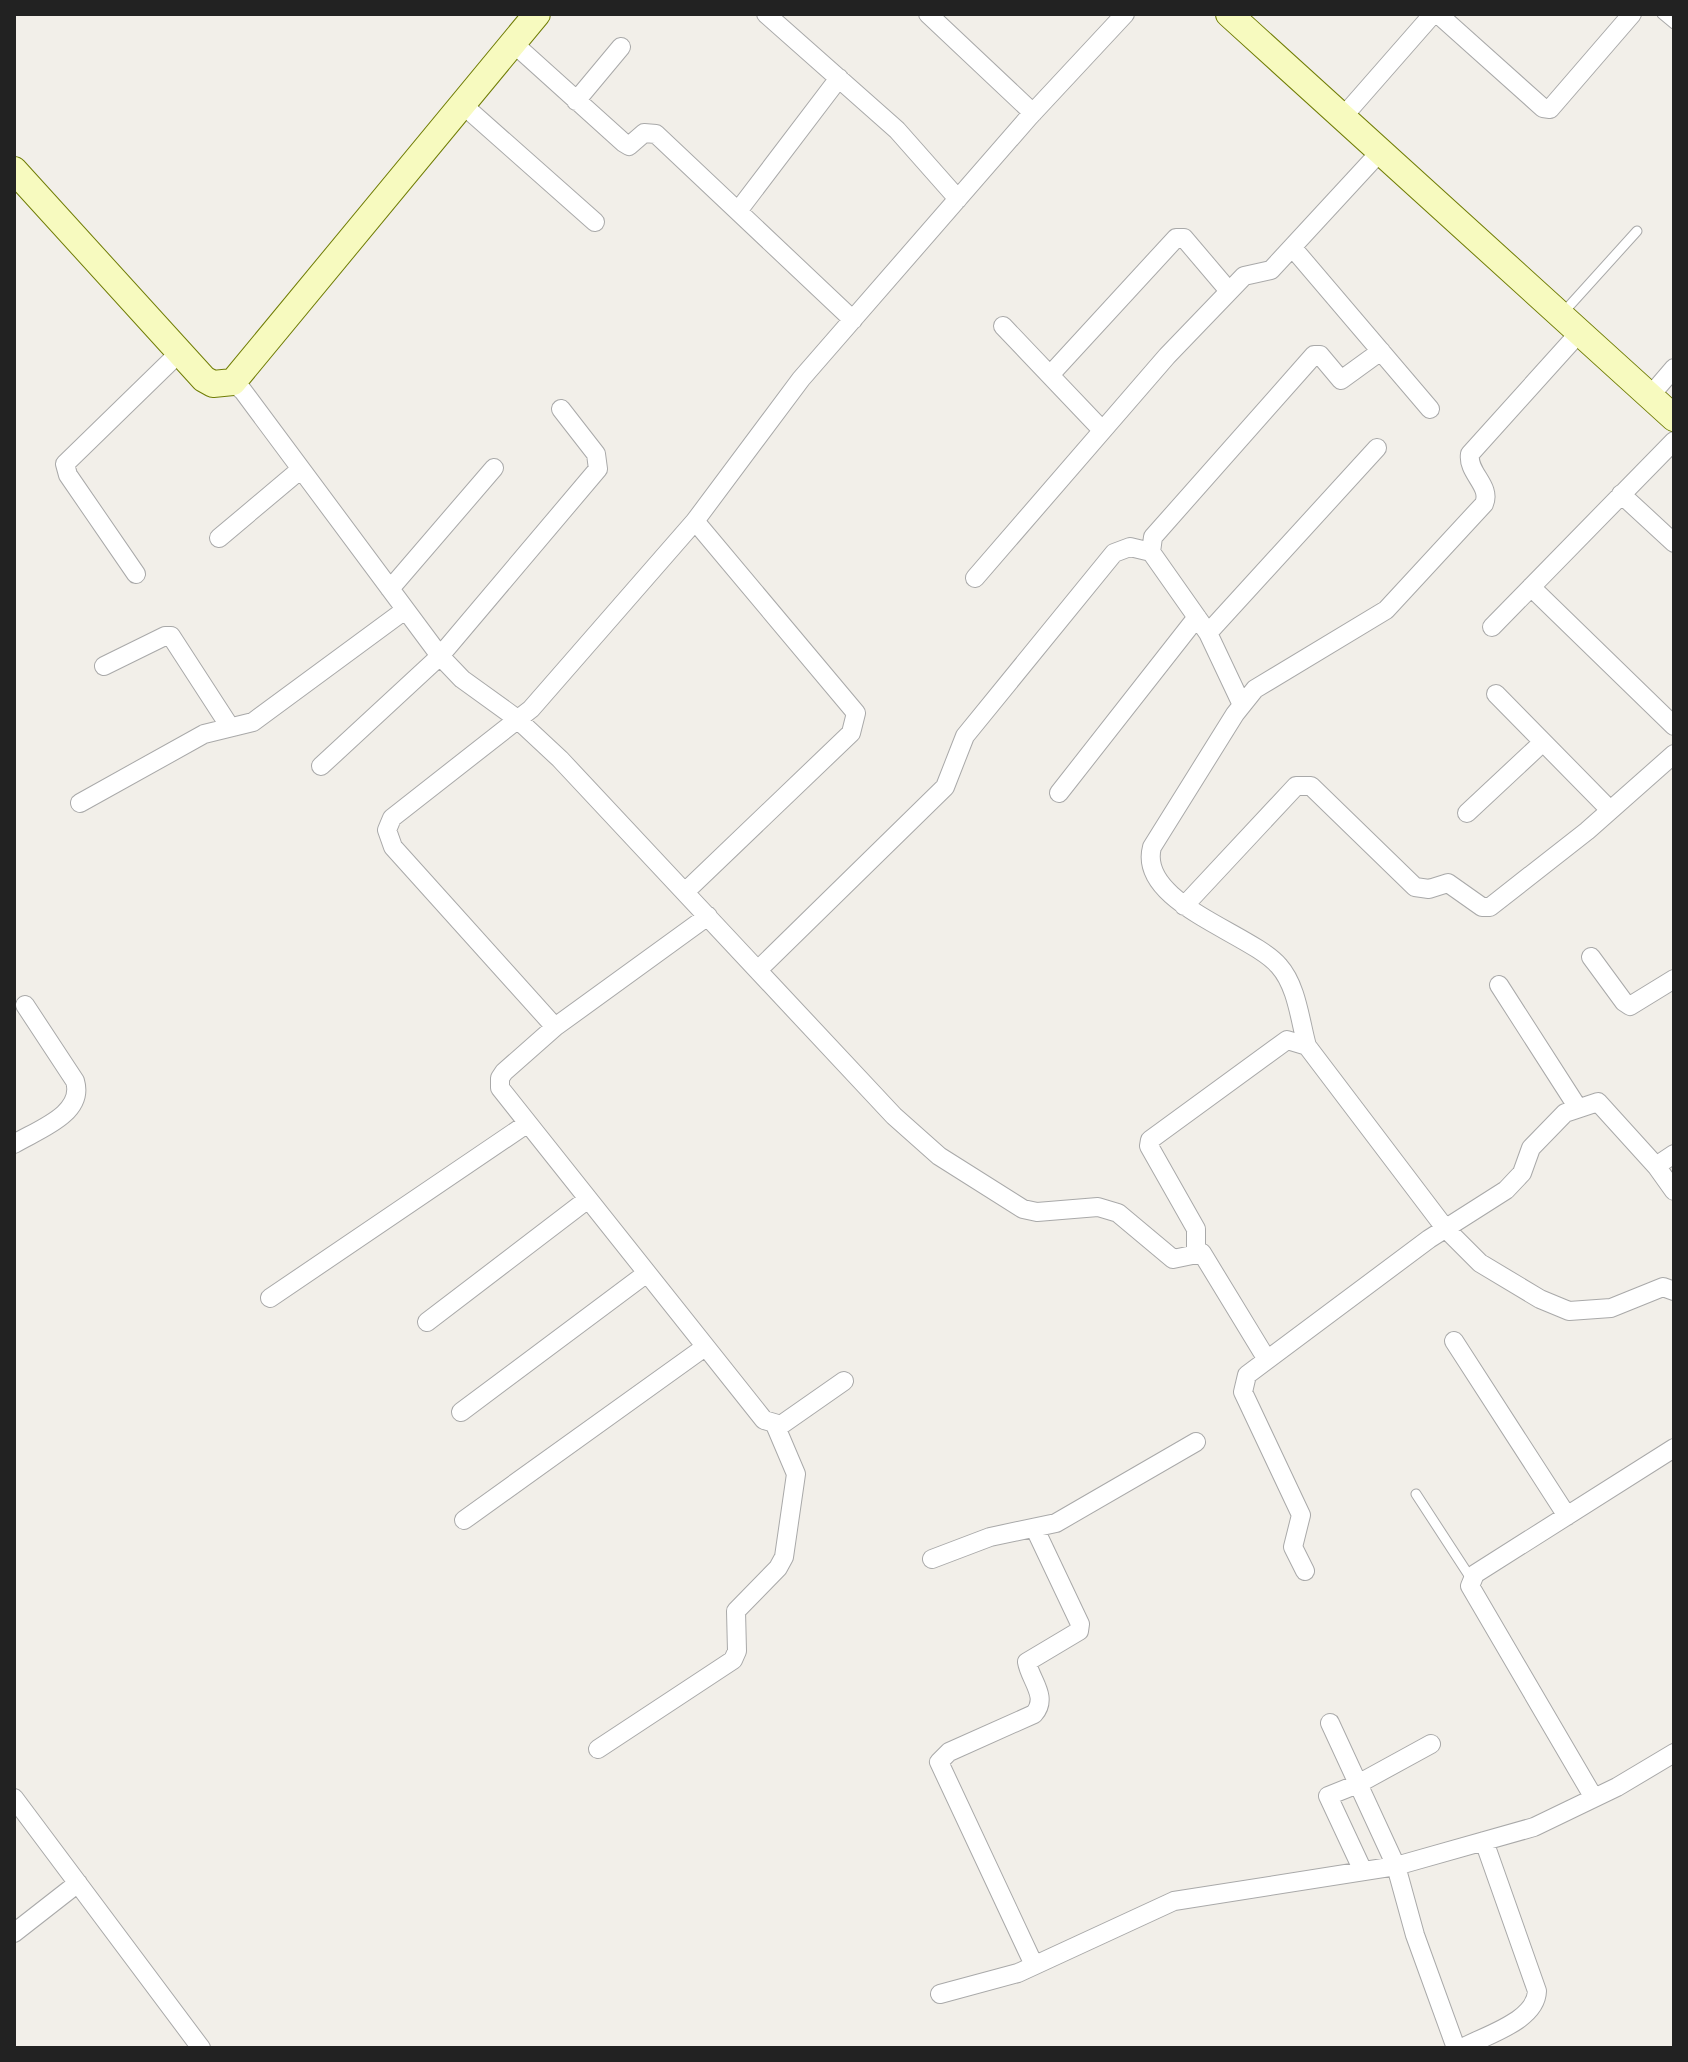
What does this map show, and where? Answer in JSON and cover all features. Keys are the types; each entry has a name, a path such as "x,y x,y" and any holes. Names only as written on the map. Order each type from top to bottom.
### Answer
{"street":[{"path":"14,170 204,379 213,384 233,382 537,14"},
{"path":"766,14 897,130 958,199"},
{"path":"928,14 1033,113"},
{"path":"555,1027 388,840 387,830 392,818 531,709 695,521 801,379 1033,113 1125,14"},
{"path":"1230,14 1341,119 1674,418"},
{"path":"1341,119 1436,14 1543,108 1550,109 1632,14"},
{"path":"513,43 629,146 644,133 656,134 853,320"},
{"path":"576,101 621,47"},
{"path":"738,211 839,78"},
{"path":"463,105 595,222"},
{"path":"975,578 1102,430 1229,291 1244,276 1271,270 1379,153"},
{"path":"1050,375 1176,238 1184,238 1229,291"},
{"path":"1292,247 1430,409"},
{"path":"1570,324 1470,454 1470,465 1486,492 1484,504 1386,610 1277,673 1242,705 1152,847 1149,858 1153,870 1184,906 1258,948 1278,965 1289,981 1307,1046 1445,1228 1480,1263 1558,1308 1611,1308 1663,1287 1674,1290"},
{"path":"1003,326 1102,430"},
{"path":"1151,552 1153,537 1166,520 1314,355 1320,355 1341,380 1381,351"},
{"path":"136,574 68,475 65,464 179,353"},
{"path":"1650,396 1674,368"},
{"path":"233,382 243,391 440,656 462,679 516,718 560,759 894,1116 956,1170 1023,1209 1037,1212 1098,1207 1118,1213 1134,1223 1173,1259 1196,1252 1205,1257 1266,1358"},
{"path":"321,766 440,656 598,469 596,454 561,409"},
{"path":"1492,627 1674,441"},
{"path":"1208,633 1377,448"},
{"path":"390,589 494,468"},
{"path":"219,538 301,469"},
{"path":"1621,494 1674,543"},
{"path":"685,892 851,733 856,713 695,521"},
{"path":"758,970 945,787 965,736 1114,553 1130,547 1151,552 1208,633 1242,705"},
{"path":"1531,587 1674,726"},
{"path":"80,803 204,734 253,722 405,610"},
{"path":"1059,793 1197,617"},
{"path":"104,666 165,636 171,636 230,727"},
{"path":"1496,694 1610,810"},
{"path":"1467,813 1543,742"},
{"path":"1184,906 1296,786 1303,784 1311,786 1415,887 1429,889 1448,883 1482,907 1499,904 1674,754"},
{"path":"598,1749 733,1660 737,1651 736,1611 778,1568 784,1557 796,1474 776,1427 764,1420 500,1088 500,1078 555,1027 708,916"},
{"path":"1591,957 1630,1006 1674,979"},
{"path":"1499,985 1578,1108"},
{"path":"14,1144 66,1112 75,1103 78,1091 75,1081 25,1005"},
{"path":"1196,1252 1196,1229 1149,1146 1150,1140 1287,1040 1307,1046"},
{"path":"1305,1571 1293,1547 1301,1515 1243,1392 1247,1375 1445,1228 1506,1190 1522,1173 1531,1148 1565,1113 1594,1101 1603,1104 1674,1191"},
{"path":"270,1298 528,1123"},
{"path":"1654,1163 1656,1166 1674,1154"},
{"path":"427,1322 588,1199"},
{"path":"461,1412 647,1273"},
{"path":"1454,1341 1567,1516"},
{"path":"464,1520 705,1347"},
{"path":"776,1427 844,1381"},
{"path":"932,1559 990,1537 1056,1523 1196,1442"},
{"path":"1594,1798 1471,1591 1472,1580 1674,1448"},
{"path":"1034,1965 939,1762 949,1752 1034,1714 1040,1707 1040,1697 1027,1662 1079,1631 1080,1624 1035,1529"},
{"path":"1330,1723 1396,1866 1415,1935 1459,2048 1528,2013 1537,2003 1537,1991 1484,1841"},
{"path":"1363,1871 1328,1799 1330,1794 1358,1784 1431,1744"},
{"path":"940,1994 1034,1965 1174,1901 1396,1866 1534,1827 1674,1753"},
{"path":"14,1798 201,2048"},
{"path":"14,1933 78,1883"}],"lane":[{"path":"1662,14 1674,24"},
{"path":"1570,324 1637,231"},
{"path":"1416,1494 1472,1580"}]}
